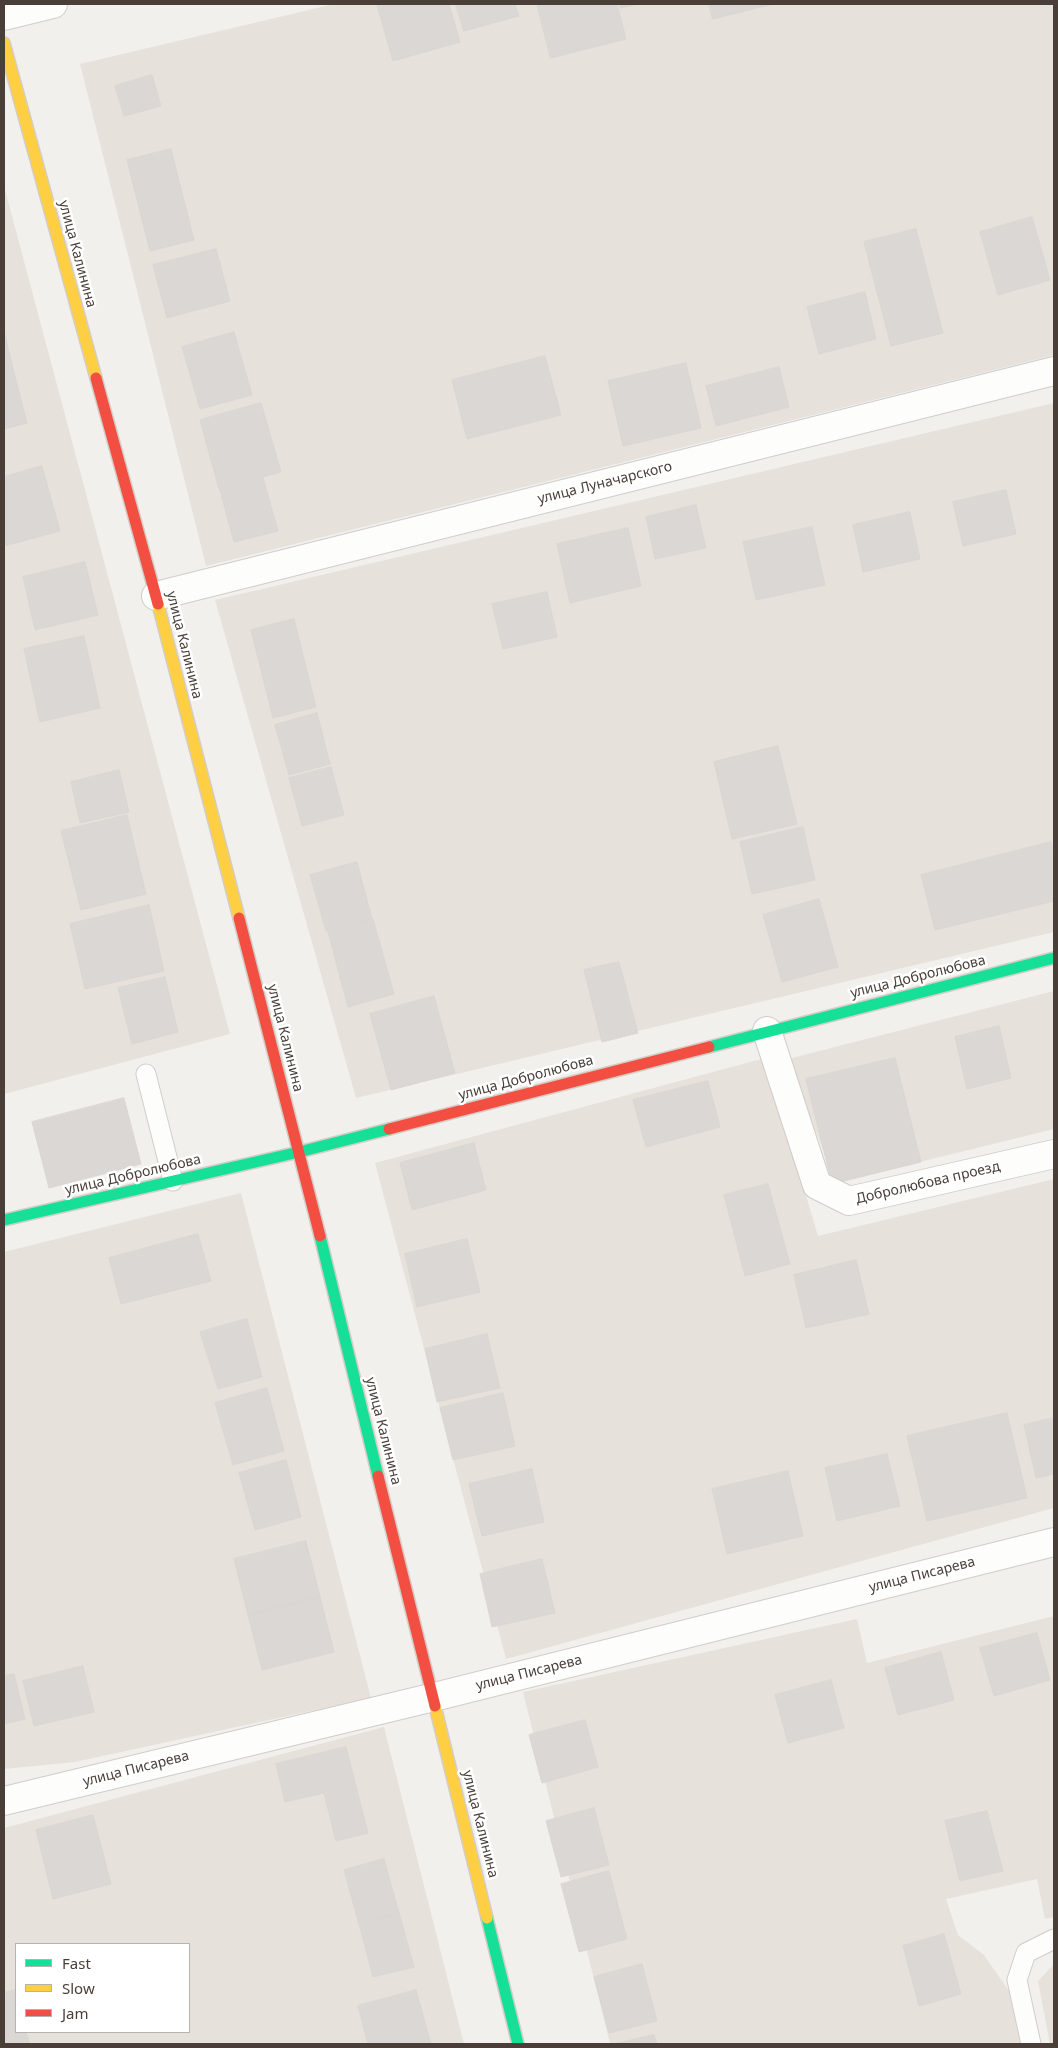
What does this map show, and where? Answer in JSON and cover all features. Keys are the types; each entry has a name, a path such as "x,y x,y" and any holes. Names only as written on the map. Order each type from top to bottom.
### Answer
{"street":[{"path":"4,16 53,4"},
{"name":"улица Калинина","path":"4,43 156,596 299,1152 518,2044"},
{"name":"улица Луначарского","path":"156,596 1054,371"},
{"name":"улица Добролюбова","path":"4,1220 299,1152 1054,958"},
{"name":"Добролюбова проезд","path":"767,1031 817,1185 849,1202 1054,1154"},
{"name":"улица Писарева","path":"4,1801 434,1697 1054,1542"}],"lane":[{"path":"146,1074 173,1181"},
{"path":"1032,2044 1017,1980 1026,1953 1054,1938"}],"shaded area":[{"path":"334,4 1054,4 1054,355 206,566 80,64"},
{"path":"4,186 230,1034 4,1094"},
{"path":"1054,403 1054,932 356,1098 215,600"},
{"path":"1054,991 1054,1129 867,1175 833,1176 788,1059"},
{"path":"765,1058 818,1236 1054,1179 1054,1508 506,1659 375,1163"},
{"path":"241,1193 371,1698 75,1762 4,1769 4,1252"},
{"path":"1054,1616 1054,1917 1045,1919 1037,1879 946,1899 958,1935 984,1955 1011,1994 1020,2044 610,2044 523,1692 857,1619 867,1663"},
{"path":"384,1727 464,2044 4,2044 4,1828"},
{"path":"1054,1964 1054,2044 1050,2044 1038,1981"}],"building":[{"path":"449,4 460,42 393,61 377,5"},
{"path":"456,4 515,4 519,16 464,31"},
{"path":"537,4 617,4 626,39 551,58"},
{"path":"620,4 637,4 621,8"},
{"path":"709,4 773,4 713,19"},
{"path":"152,75 161,106 124,116 115,86"},
{"path":"171,149 194,240 150,251 127,160"},
{"path":"1032,217 1050,280 998,295 980,232"},
{"path":"916,229 943,333 891,346 864,242"},
{"path":"216,249 230,301 167,318 153,265"},
{"path":"865,292 876,339 819,354 807,307"},
{"path":"4,331 15,377 4,380"},
{"path":"234,332 252,395 200,409 182,347"},
{"path":"545,356 561,415 467,439 452,380"},
{"path":"686,363 701,428 623,446 608,381"},
{"path":"779,367 789,407 716,426 706,386"},
{"path":"15,377 27,423 4,429 4,380"},
{"path":"261,403 281,472 219,489 200,420"},
{"path":"42,466 60,531 4,546 4,477"},
{"path":"263,478 278,531 234,542 220,490"},
{"path":"1006,490 1016,534 963,546 953,502"},
{"path":"696,505 706,548 655,559 646,517"},
{"path":"910,512 920,559 863,572 853,525"},
{"path":"812,527 825,585 756,600 743,542"},
{"path":"628,528 641,586 570,603 557,544"},
{"path":"85,562 98,615 35,630 23,577"},
{"path":"547,592 557,637 503,649 492,604"},
{"path":"294,619 316,707 273,718 251,630"},
{"path":"84,636 100,708 40,722 24,649"},
{"path":"317,713 330,764 289,775 275,725"},
{"path":"778,746 797,824 732,839 714,762"},
{"path":"331,767 344,815 302,826 289,778"},
{"path":"119,770 129,812 80,823 71,782"},
{"path":"127,815 146,894 81,910 61,831"},
{"path":"803,827 815,880 752,894 740,842"},
{"path":"1051,842 1054,855 1054,901 935,930 921,875"},
{"path":"357,862 372,919 326,931 310,875"},
{"path":"819,899 838,967 782,982 763,915"},
{"path":"149,905 164,971 85,989 70,924"},
{"path":"373,919 394,994 348,1007 328,932"},
{"path":"619,962 638,1033 602,1042 584,970"},
{"path":"165,977 178,1032 132,1044 118,988"},
{"path":"434,996 455,1073 391,1090 370,1014"},
{"path":"999,1026 1011,1078 967,1089 955,1037"},
{"path":"895,1058 921,1162 832,1184 806,1079"},
{"path":"708,1081 720,1127 646,1147 633,1100"},
{"path":"124,1098 141,1164 49,1188 32,1122"},
{"path":"474,1143 486,1190 412,1210 400,1163"},
{"path":"768,1184 790,1264 745,1276 724,1195"},
{"path":"198,1234 211,1281 121,1304 109,1258"},
{"path":"467,1239 480,1292 417,1307 405,1254"},
{"path":"856,1260 869,1314 806,1328 794,1275"},
{"path":"247,1319 262,1377 218,1389 200,1332"},
{"path":"487,1334 500,1388 437,1402 425,1349"},
{"path":"267,1388 284,1451 233,1465 215,1403"},
{"path":"503,1393 515,1446 453,1460 440,1408"},
{"path":"1007,1413 1027,1498 927,1521 907,1436"},
{"path":"1054,1418 1054,1474 1036,1478 1024,1425"},
{"path":"887,1454 900,1506 837,1521 825,1468"},
{"path":"286,1460 301,1517 255,1530 239,1473"},
{"path":"532,1469 544,1522 482,1536 469,1484"},
{"path":"788,1471 803,1536 727,1554 712,1489"},
{"path":"306,1541 320,1597 248,1615 234,1559"},
{"path":"542,1559 555,1613 492,1627 480,1574"},
{"path":"320,1597 334,1652 262,1670 248,1615"},
{"path":"1037,1633 1050,1680 994,1696 980,1648"},
{"path":"941,1652 954,1700 898,1715 885,1668"},
{"path":"83,1666 94,1712 34,1726 23,1681"},
{"path":"14,1674 25,1719 4,1724 4,1676"},
{"path":"831,1680 844,1728 788,1743 775,1695"},
{"path":"585,1720 598,1767 542,1783 529,1735"},
{"path":"346,1747 368,1833 336,1841 324,1793 285,1802 276,1764"},
{"path":"594,1808 609,1865 561,1877 546,1821"},
{"path":"987,1811 1003,1871 960,1881 945,1821"},
{"path":"93,1815 111,1884 53,1899 36,1830"},
{"path":"384,1859 399,1913 359,1924 344,1870"},
{"path":"609,1871 627,1939 579,1952 561,1884"},
{"path":"399,1913 414,1967 373,1977 359,1924"},
{"path":"944,1934 961,1994 919,2006 903,1946"},
{"path":"642,1964 657,2021 609,2033 594,1977"},
{"path":"15,1990 15,2033 26,2033 30,2044 4,2044 4,1993"},
{"path":"416,1990 431,2044 368,2044 358,2006"},
{"path":"654,2035 657,2044 614,2044"}],"traffic: fast":[{"path":"709,1047 1054,958"},
{"path":"4,1220 299,1152 389,1129"},
{"path":"320,1236 378,1476"},
{"path":"487,1918 518,2044"}],"traffic: slow":[{"path":"4,43 96,378"},
{"path":"158,604 239,918"},
{"path":"435,1706 487,1918"}],"traffic: jam":[{"path":"96,378 158,604"},
{"path":"239,918 320,1236"},
{"path":"389,1129 709,1047"},
{"path":"378,1476 435,1706"}]}
